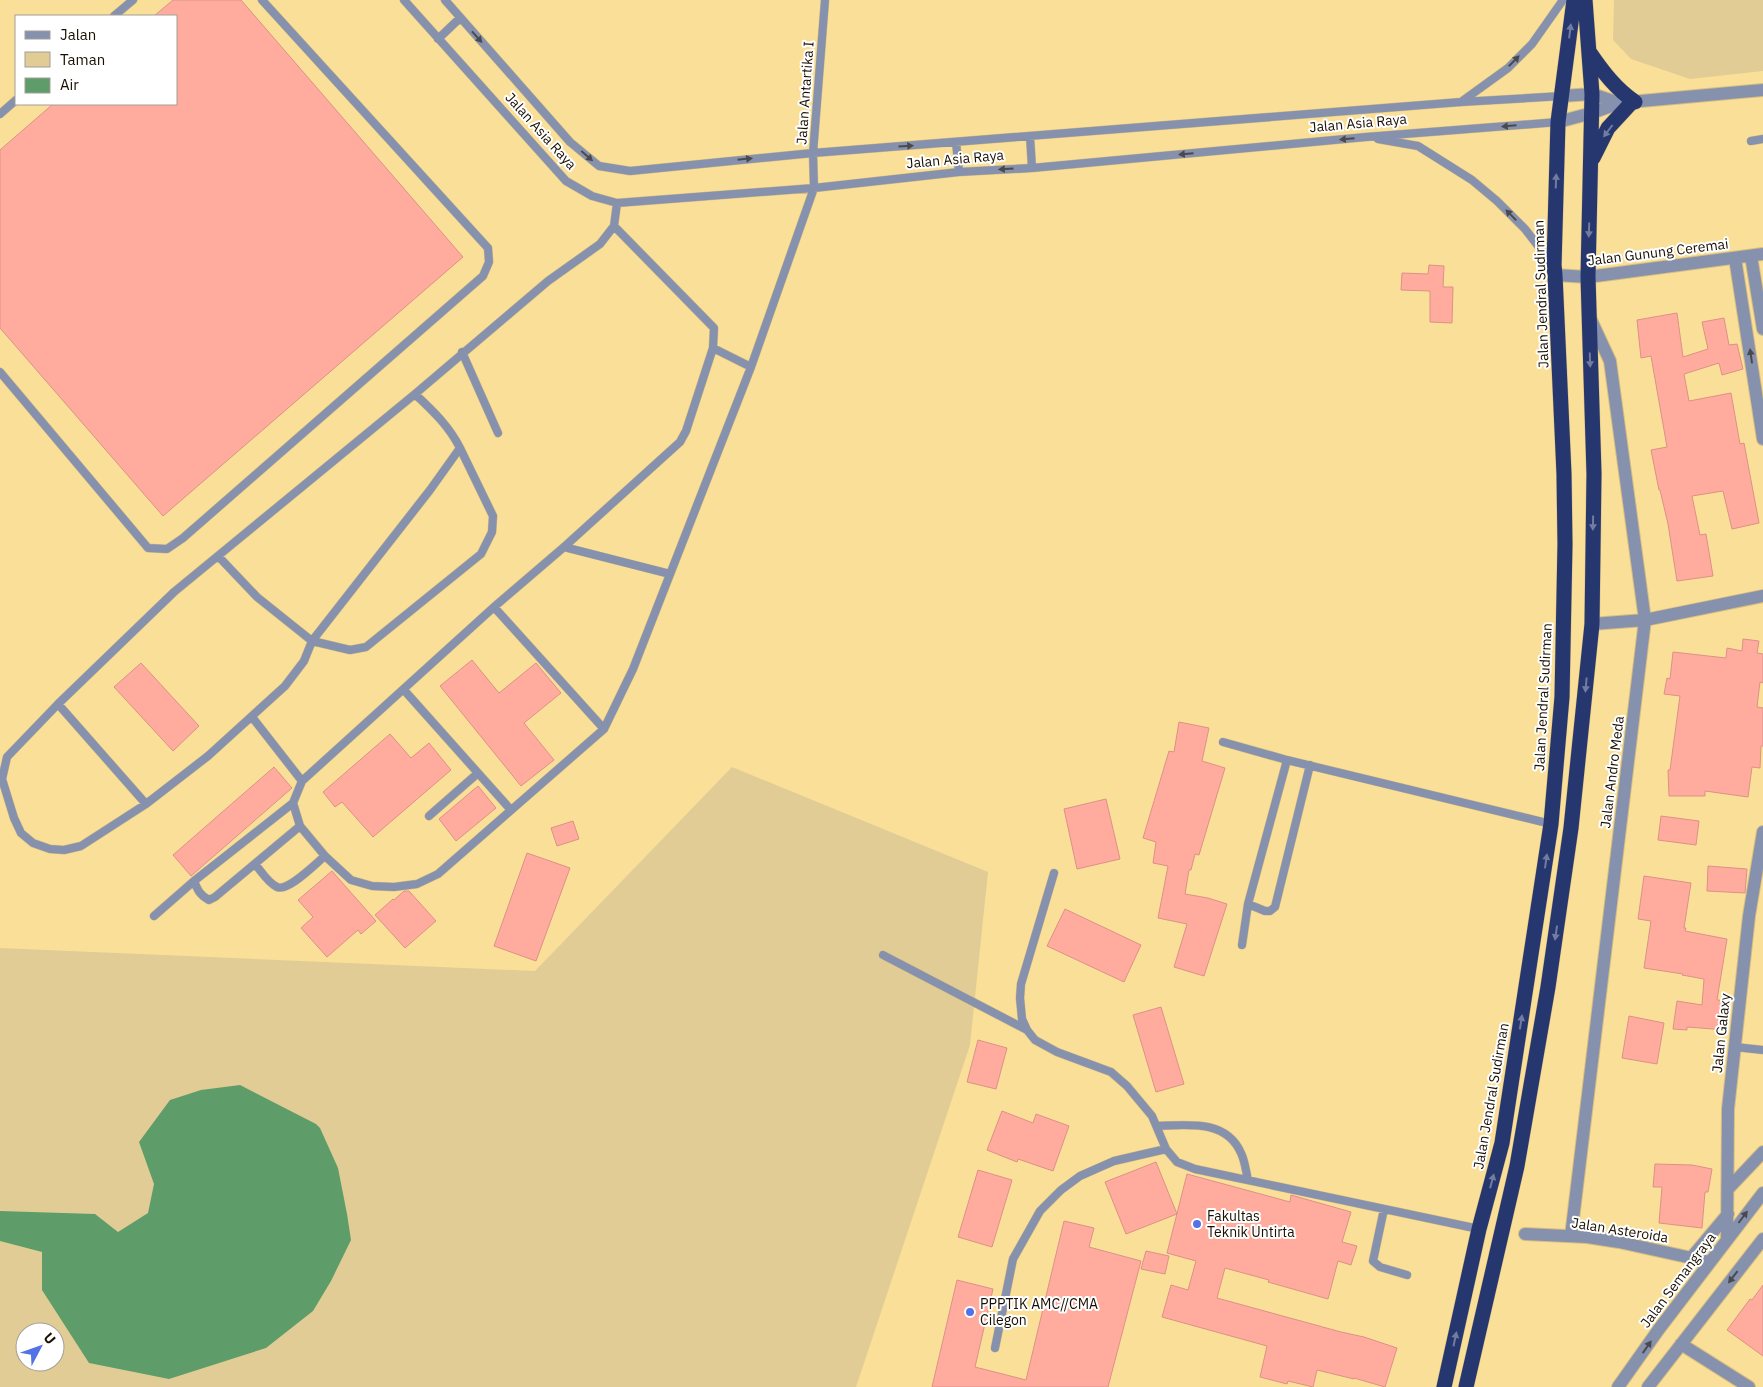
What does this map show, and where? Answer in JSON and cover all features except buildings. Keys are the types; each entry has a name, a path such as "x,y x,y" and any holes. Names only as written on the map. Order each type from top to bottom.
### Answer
{"highway":[{"name":"Jalan Jendral Sudirman","path":"1444,1387 1479,1229 1502,1143 1551,824 1562,697 1565,544 1564,474 1555,270 1558,122 1574,0"},
{"path":"1466,1387 1517,1166 1548,987 1571,828 1592,624 1594,474 1588,276 1592,94 1585,0"},
{"path":"1590,51 1608,78 1626,95 1629,102 1608,128 1591,164"}],"street":[{"path":"1592,94 1629,102 1763,90"},
{"name":"Jalan Asia Raya","path":"1562,96 1592,94"},
{"name":"Jalan Asia Raya","path":"1558,122 1629,102"},
{"path":"1757,255 1763,329"},
{"name":"Jalan Gunung Ceremai","path":"1555,270 1588,276 1757,255"},
{"path":"1735,258 1763,439"},
{"name":"Jalan Andro Meda","path":"1571,1236 1645,620 1610,361 1589,316"},
{"path":"1592,624 1645,620 1763,596"},
{"name":"Jalan Galaxy","path":"1727,1238 1728,1109 1749,916 1763,832"},
{"path":"1728,1189 1763,1152"},
{"name":"Jalan Semangraya","path":"1618,1387 1727,1238 1763,1193"},
{"path":"1691,1258 1728,1214"},
{"name":"Jalan Asteroida","path":"1524,1234 1571,1236 1619,1242 1710,1262"},
{"path":"1648,1387 1763,1239"},
{"path":"1681,1344 1749,1387"}],"lane":[{"path":"115,15 133,0"},
{"path":"0,372 148,548 167,549 183,538 483,276 489,262 488,248 262,0"},
{"name":"Jalan Asia Raya","path":"404,0 566,181 592,196 617,203 814,188 958,172 1032,168 1366,137 1558,122"},
{"name":"Jalan Asia Raya","path":"445,0 570,142 599,166 630,171 813,153 1461,102 1562,96"},
{"name":"Jalan Antartika I","path":"814,188 813,153 825,0"},
{"path":"1461,102 1508,68 1532,44 1563,0"},
{"path":"438,39 460,18"},
{"path":"0,114 15,101"},
{"path":"1030,136 1032,168"},
{"path":"1366,137 1418,146 1472,180 1498,200 1525,229 1555,270"},
{"path":"1751,141 1763,139"},
{"path":"956,142 958,172"},
{"path":"293,803 300,826 325,856 352,880 372,886 394,887 417,884 438,874 604,729 633,669 751,366 814,188"},
{"path":"460,448 430,490 312,641 304,661 297,672 285,686 208,756 146,804 81,846 64,850 50,849 33,843 21,833 14,818 2,779 7,757 58,704 174,592 415,394 462,352 548,281 600,244 614,226 617,203"},
{"path":"154,916 194,881 293,803 302,781 680,442 686,431 713,348 714,328 614,226"},
{"path":"713,348 751,366"},
{"path":"462,352 498,433"},
{"path":"218,556 257,597 312,641 350,650 366,647 482,554 492,532 493,516 453,434 415,394"},
{"path":"564,547 670,574"},
{"path":"494,607 604,729"},
{"path":"404,690 511,810"},
{"path":"58,704 146,804"},
{"path":"252,717 302,781"},
{"path":"1224,742 1287,760 1551,824"},
{"path":"1242,945 1248,904 1287,760"},
{"path":"1248,904 1264,911 1270,911 1275,907 1310,765"},
{"path":"429,816 478,773"},
{"path":"194,881 201,896 209,900 215,897 300,826"},
{"path":"255,864 274,886 281,888 289,886 325,856"},
{"path":"1054,873 1020,984 1022,1020 1035,1040 1057,1052 1111,1072 1134,1093 1152,1116 1166,1149 1176,1162 1195,1169 1479,1229"},
{"path":"883,955 1027,1030"},
{"path":"1735,1047 1763,1050"},
{"path":"1157,1126 1188,1125 1216,1128 1229,1136 1241,1153 1248,1180"},
{"path":"994,1348 1013,1259 1040,1210 1061,1190 1080,1176 1114,1161 1166,1149"},
{"path":"1384,1209 1374,1261 1380,1267 1408,1275"}],"green space":[{"path":"1614,0 1763,0 1763,71 1690,79 1631,59 1613,40"},
{"path":"732,767 988,872 970,1045 856,1387 0,1387 0,948 535,971"}],"water":[{"path":"240,1085 316,1124 320,1128 338,1168 351,1240 331,1281 313,1311 266,1348 169,1379 89,1363 65,1326 65,1322 63,1322 42,1290 42,1252 0,1241 0,1211 95,1214 118,1232 148,1213 154,1184 139,1142 170,1100 201,1090"}],"place":[{"name":"Fakultas Teknik Untirta","path":"1197,1224"},
{"name":"PPPTIK AMC//CMA Cilegon","path":"970,1312"}]}
